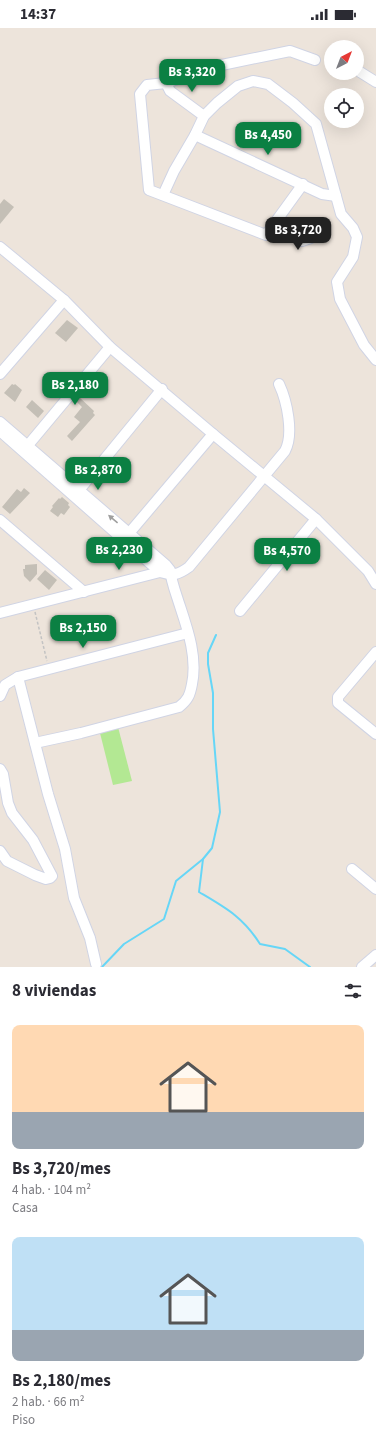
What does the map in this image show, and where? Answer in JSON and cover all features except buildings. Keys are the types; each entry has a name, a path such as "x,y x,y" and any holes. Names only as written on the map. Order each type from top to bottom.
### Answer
{"street":[{"path":"303,184 266,235 149,190 140,94 147,85 166,83 212,67 290,51 315,60"},
{"path":"364,74 376,82"},
{"path":"163,195 174,171 196,135 204,116 238,86 253,81 268,84 293,103 316,124 341,214 353,228 357,237 353,257 337,282 340,298 364,345 376,360"},
{"path":"166,83 170,91 204,116"},
{"path":"196,135 322,194 336,196"},
{"path":"273,224 302,241 311,238 314,230"},
{"path":"0,247 64,300 110,347 316,519 368,571 376,584"},
{"path":"0,374 64,300"},
{"path":"25,449 110,347"},
{"path":"126,536 160,572 170,575 182,572 189,567 281,458 288,445 290,433 287,412 284,394 279,384"},
{"path":"77,493 162,389"},
{"path":"0,422 25,449"},
{"path":"0,431 25,449 126,536 166,565 170,570 170,575 188,633 194,671 190,696 186,702 179,707 81,733 35,743"},
{"path":"126,536 213,434"},
{"path":"240,611 316,519"},
{"path":"0,520 84,592"},
{"path":"0,613 160,572"},
{"path":"0,696 5,685 18,678 188,633"},
{"path":"376,652 338,697 338,703 376,734"},
{"path":"18,678 65,849 74,898 90,938 96,964"},
{"path":"0,769 3,774 8,803 12,813 33,840 52,876 46,879 35,875 8,861 0,851"},
{"path":"352,869 376,889"},
{"path":"362,967 376,955"}],"path":[{"path":"33,604 47,661"}],"green space":[{"path":"118,727 132,781 113,785 100,733"}],"waterway":[{"path":"102,967 124,944 164,919 176,881 203,859 212,848 220,812 213,729 213,693 208,664 208,653 216,635"},
{"path":"203,859 199,892 226,908 247,927 260,944 285,949 310,967"}]}
